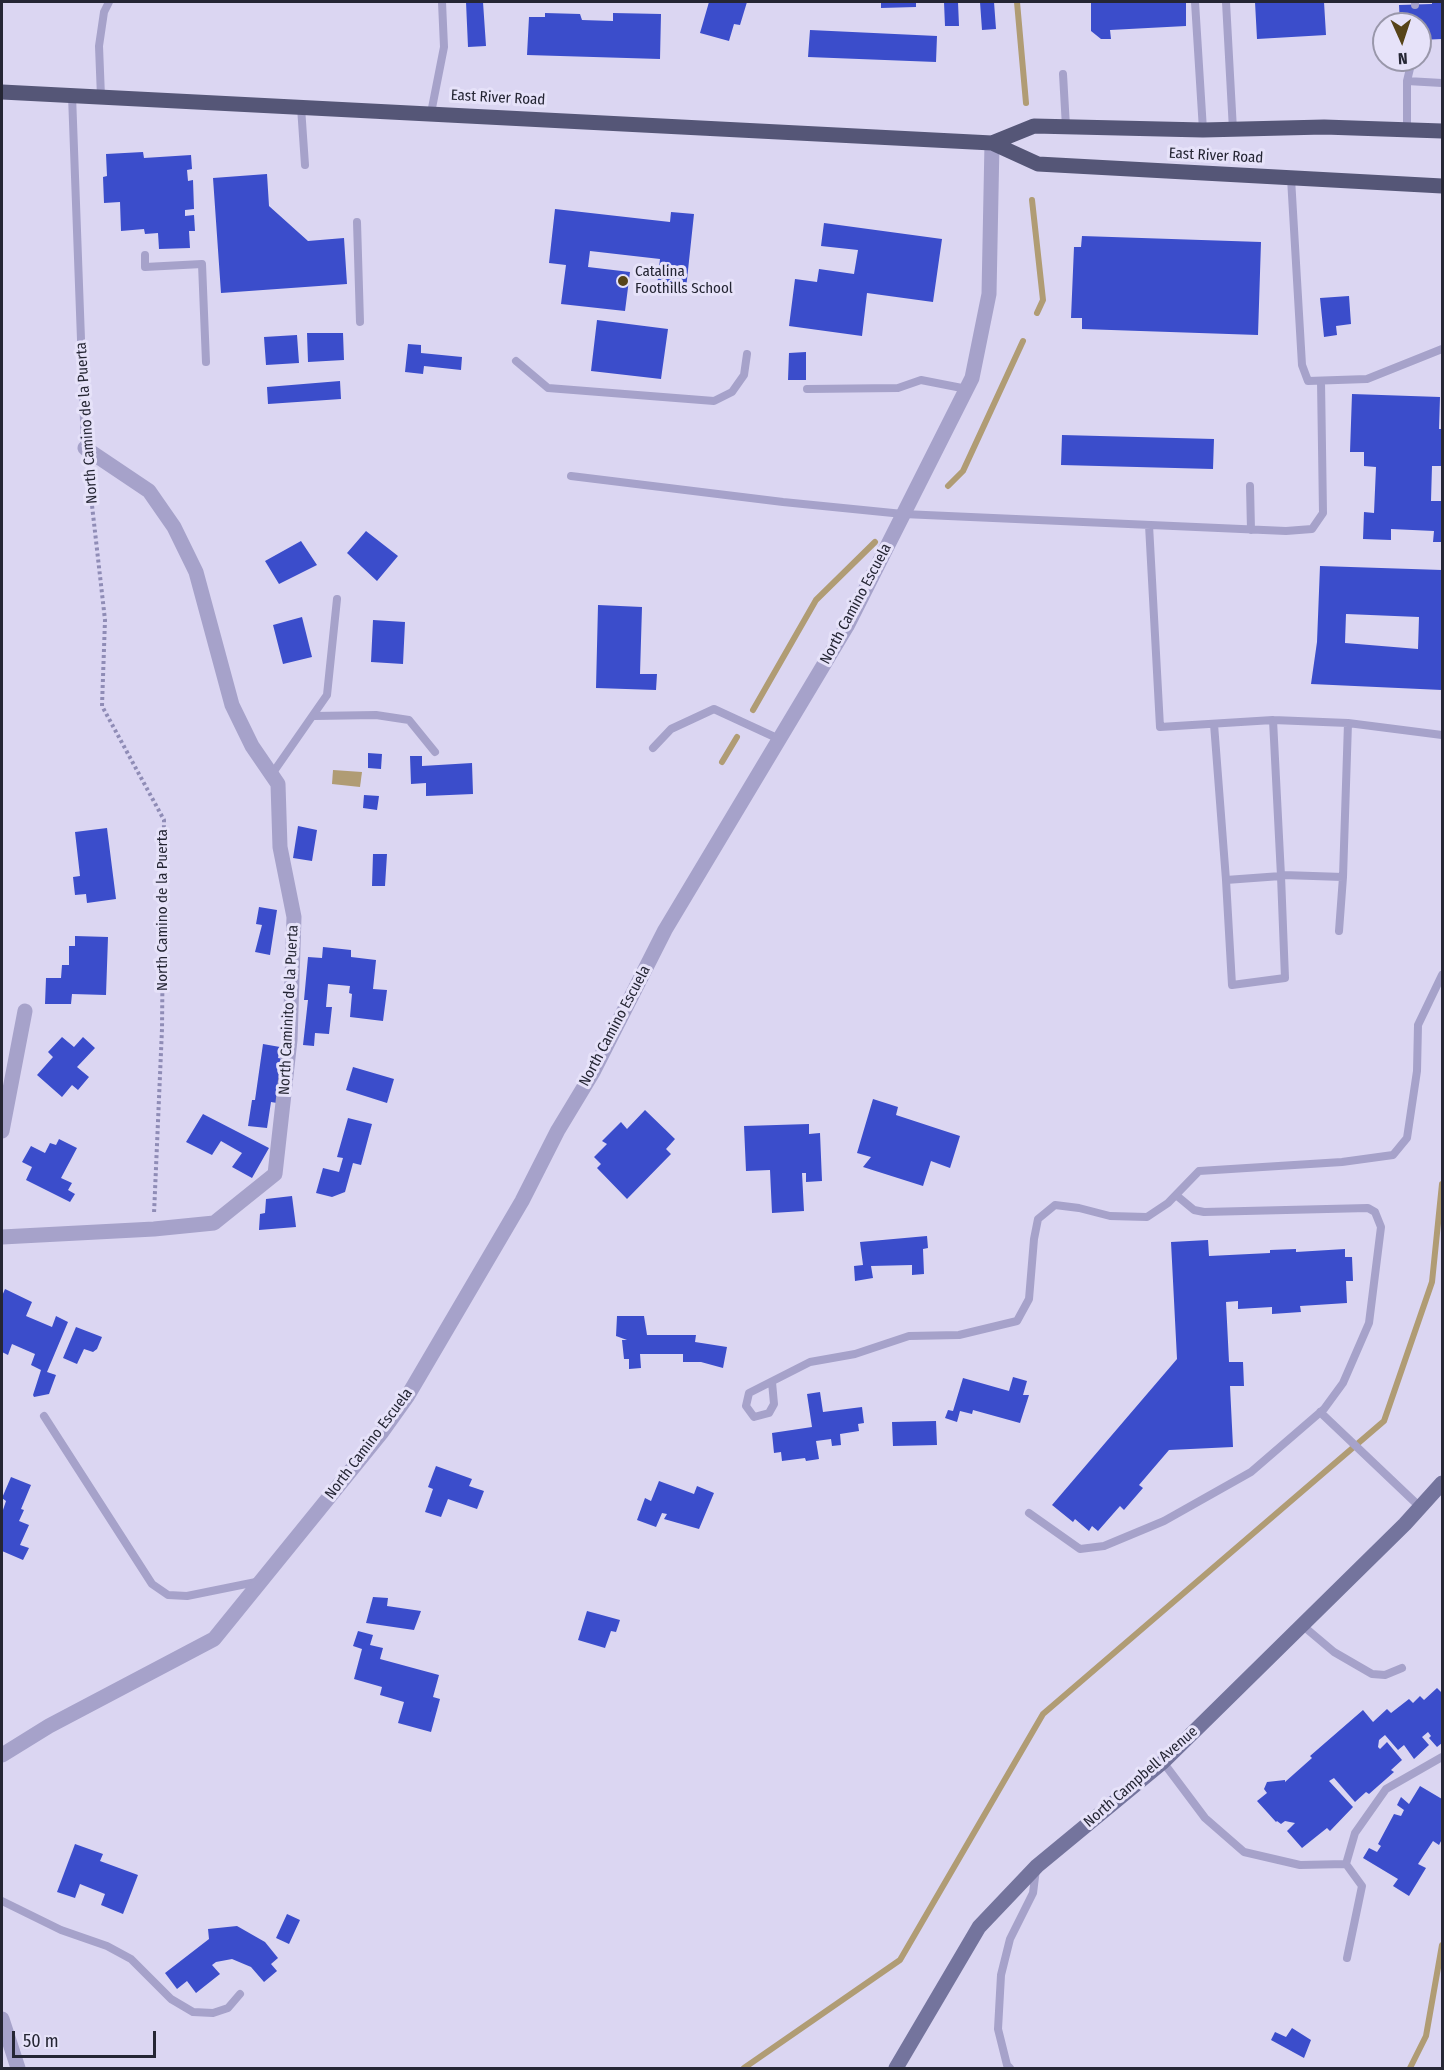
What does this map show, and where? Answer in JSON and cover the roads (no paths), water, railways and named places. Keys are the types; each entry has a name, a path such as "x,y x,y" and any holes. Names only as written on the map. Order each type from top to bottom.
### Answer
{"main road":[{"name":"East River Road","path":"2,92 992,142 1038,164 1443,186"},
{"name":"East River Road","path":"992,142 1034,126 1203,130 1324,127 1443,131"},
{"name":"North Campbell Avenue","path":"896,2068 979,1927 1037,1866 1163,1762 1443,1483"}],"street":[{"name":"North Camino Escuela","path":"2,1755 49,1726 214,1639 382,1432 407,1397 522,1201 558,1130 593,1072 665,930 847,626 967,389 972,378 989,294 992,142"},
{"name":"North Caminito de la Puerta","path":"2,1238 214,1224 275,1174 290,1040 294,917 280,847 278,784 252,746 231,705 196,572 174,527 149,491 85,448"},
{"path":"2,1131 26,1011"},
{"path":"2,2019 18,2068"}],"lane":[{"path":"101,97 99,46 104,12 109,2"},
{"path":"431,113 444,47 442,2"},
{"path":"1196,2 1203,130"},
{"path":"1226,2 1233,130"},
{"path":"1407,129 1407,81 1409,72"},
{"path":"1063,74 1066,127"},
{"path":"1407,81 1443,83"},
{"name":"North Camino de la Puerta","path":"72,95 85,448"},
{"path":"301,107 305,165"},
{"path":"1291,178 1302,365 1308,381 1367,379 1443,349"},
{"path":"357,222 360,322"},
{"path":"145,255 145,267 202,264 206,362"},
{"path":"516,361 548,388 714,401 732,392 744,375 747,354"},
{"path":"807,389 898,388 921,380 967,389"},
{"path":"571,476 771,501 903,514 1251,530 1312,530 1323,513 1321,381"},
{"path":"1250,486 1251,530"},
{"path":"1149,525 1160,727 1273,720 1348,723 1443,735"},
{"path":"272,774 327,695 337,599"},
{"path":"653,748 671,729 714,709 779,739"},
{"path":"314,716 376,715 409,720 435,752"},
{"path":"1214,724 1232,985 1285,978 1273,720"},
{"path":"1340,931 1348,723"},
{"path":"1226,880 1281,876 1343,878"},
{"path":"772,1382 810,1362 855,1353 909,1336 959,1335 1017,1321 1029,1299 1038,1219 1055,1205 1110,1216 1147,1217 1168,1203 1198,1171 1342,1162 1393,1155 1407,1138 1417,1071 1418,1025 1443,975"},
{"path":"1029,1513 1080,1549 1104,1546 1164,1521 1251,1472 1320,1412 1343,1383 1369,1323 1381,1227 1375,1212 1368,1208 1204,1212 1194,1210 1176,1195"},
{"path":"1320,1412 1419,1508"},
{"path":"44,1416 152,1584 168,1595 187,1596 261,1581"},
{"path":"1302,1625 1334,1652 1372,1674 1385,1675 1402,1668"},
{"path":"1346,1864 1355,1833 1386,1789 1443,1757"},
{"path":"1163,1762 1205,1818 1244,1852 1300,1865 1346,1864"},
{"path":"1346,1864 1362,1886 1347,1958"},
{"path":"1010,2068 1007,2065 998,2029 1001,1975 1010,1939 1033,1893 1037,1866"},
{"path":"2,1901 61,1930 107,1946 131,1959 171,1999 193,2012 213,2013 228,2008 240,1994"}],"waterway":[{"path":"1017,2 1026,103"},
{"path":"1032,200 1043,300 1037,313"},
{"path":"948,486 963,471 1023,341"},
{"path":"753,710 816,600 875,542"},
{"path":"722,762 737,737"},
{"path":"744,2068 900,1960 1043,1714 1384,1421 1432,1282 1442,1184"},
{"path":"1410,2068 1426,2036 1442,1945"}],"place":[{"name":"Catalina Foothills School","path":"623,281"}]}
